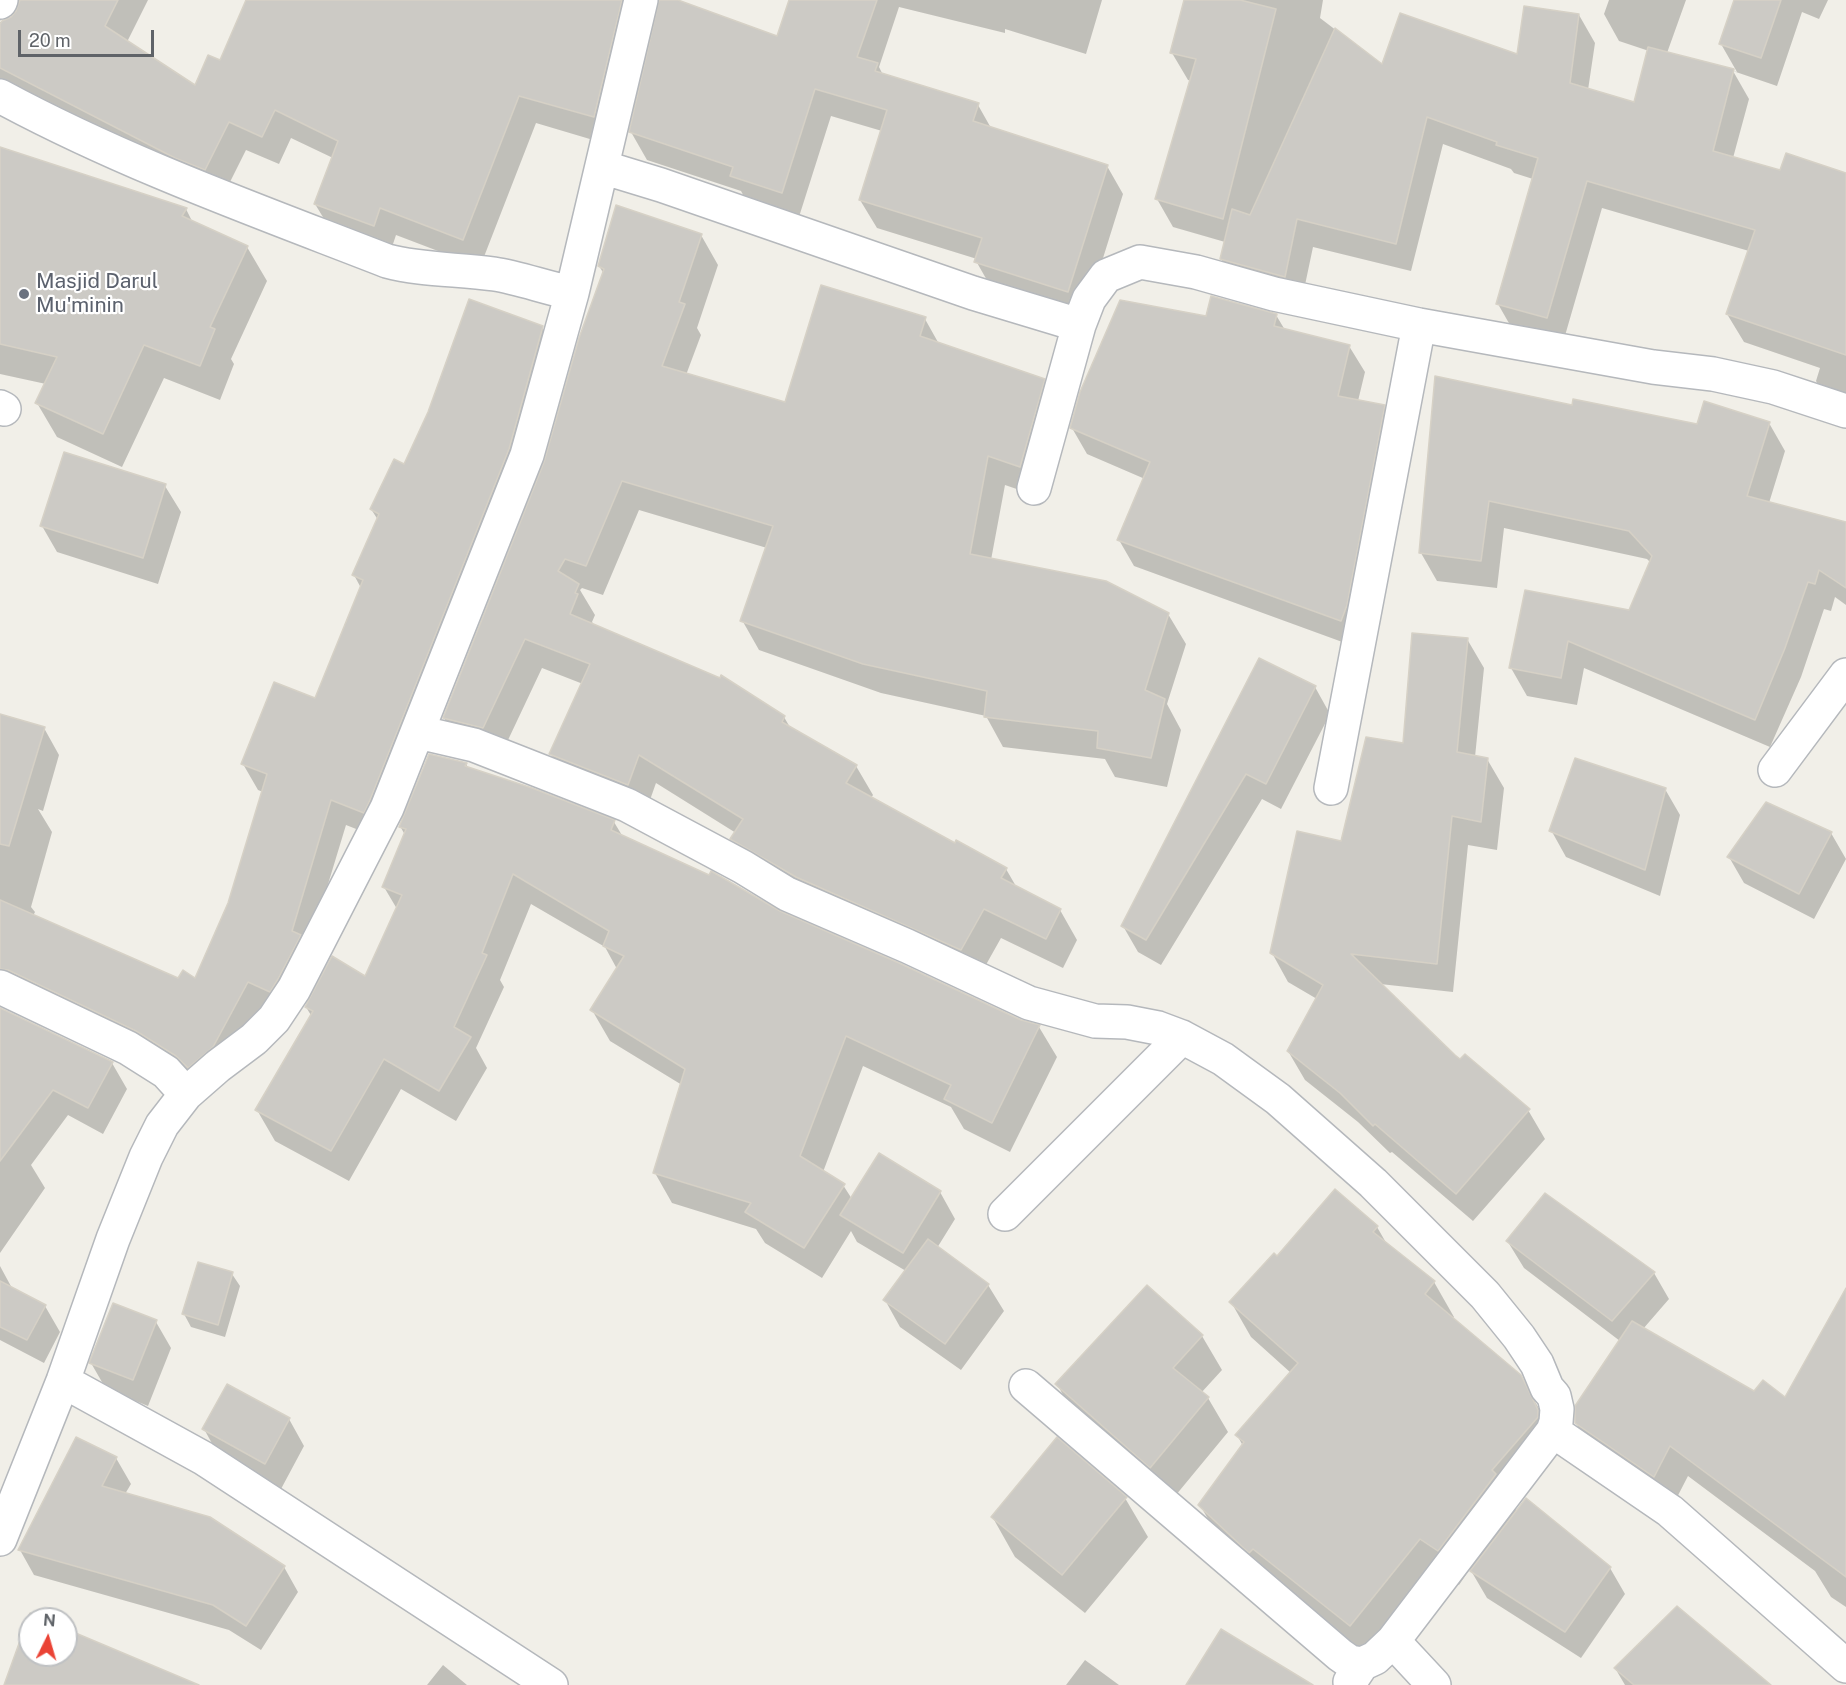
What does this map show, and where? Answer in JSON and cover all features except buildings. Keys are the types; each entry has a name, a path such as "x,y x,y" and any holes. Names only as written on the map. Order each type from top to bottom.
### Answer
{"street":[{"path":"0,1539 63,1381 113,1239 146,1157 162,1125 186,1094 218,1066 255,1039 274,1019 294,989 387,808 527,455 572,293 641,0"},
{"path":"0,96 128,159 387,261 408,267 496,274 572,293"},
{"path":"602,167 661,185 973,293 1078,325"},
{"path":"1034,488 1078,325 1089,299 1106,276 1140,262 1196,272 1274,294 1419,325 1653,367 1713,374 1773,387 1846,411"},
{"path":"1331,788 1419,325"},
{"path":"1774,770 1846,675"},
{"path":"418,732 474,745 627,805 743,867 787,894 907,946 1029,1004 1095,1021 1127,1022 1158,1028 1182,1037 1223,1059 1278,1099 1372,1183 1485,1295 1519,1337 1537,1364 1547,1388 1554,1396 1557,1409 1553,1431 1393,1641 1355,1674 1350,1662 1026,1386"},
{"path":"0,987 128,1048 166,1072 186,1094"},
{"path":"1005,1214 1182,1037"},
{"path":"63,1381 202,1458 551,1685"},
{"path":"1553,1431 1670,1511 1846,1666"},
{"path":"1393,1641 1434,1685"}],"place":[{"name":"Masjid Darul Mu'minin","path":"24,294"}]}
